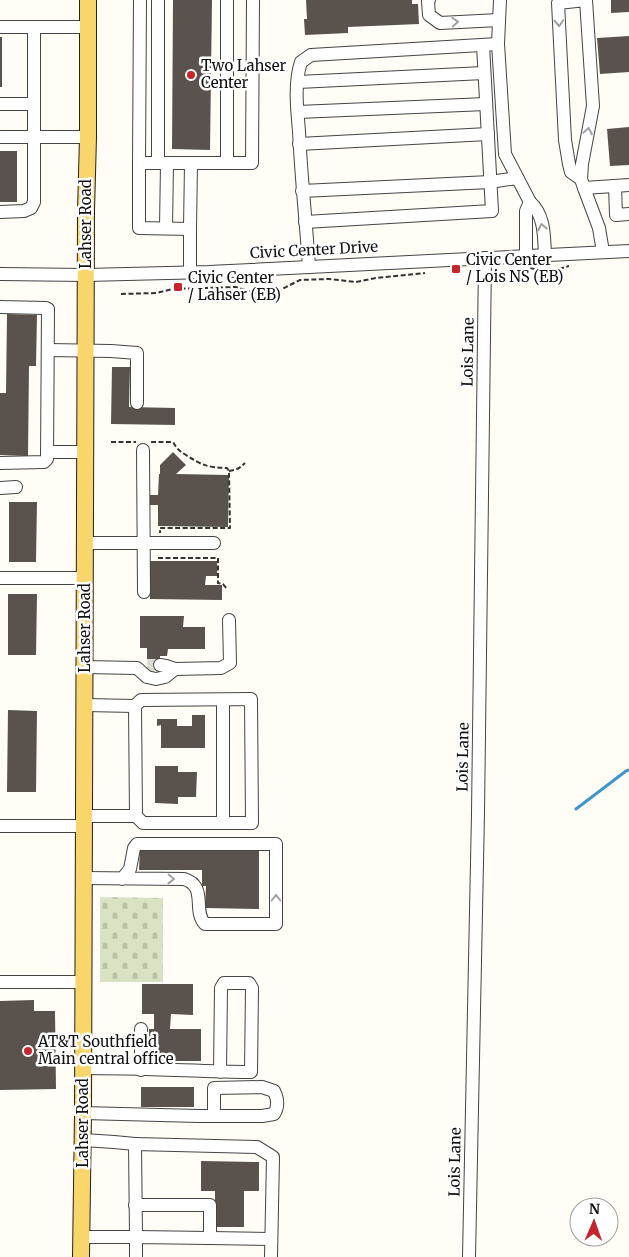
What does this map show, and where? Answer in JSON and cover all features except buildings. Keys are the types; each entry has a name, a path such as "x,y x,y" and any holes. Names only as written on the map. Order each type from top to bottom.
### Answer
{"main road":[{"name":"Lahser Road","path":"81,1257 88,0"}],"street":[{"path":"140,0 139,228 190,228"},
{"path":"158,0 162,163 166,228"},
{"path":"227,0 227,163"},
{"path":"139,163 252,163 253,0"},
{"path":"429,0 430,15 440,23 499,20"},
{"path":"500,0 498,44 505,154 530,202 539,215 542,223 545,255"},
{"path":"603,252 599,228 583,184 582,164 593,106 586,0 558,3 565,140 571,172 583,184 629,185"},
{"path":"0,27 88,27"},
{"path":"0,212 24,212 31,208 34,202 34,27"},
{"path":"309,267 299,144 298,72 301,62 311,55 498,44"},
{"path":"305,222 492,211 482,45"},
{"path":"298,82 484,73"},
{"path":"0,104 34,104"},
{"path":"298,112 486,104"},
{"path":"299,144 488,134"},
{"path":"0,137 88,137"},
{"path":"190,273 191,163"},
{"path":"302,192 490,182 517,178"},
{"path":"614,186 616,215 629,214"},
{"path":"525,262 526,211 530,202"},
{"name":"Civic Center Drive","path":"0,274 190,273 485,258 525,262 545,255 629,251"},
{"name":"Lois Lane","path":"469,1257 478,812 485,258"},
{"path":"0,307 48,309 47,459 44,462 0,463"},
{"path":"48,350 123,351 137,354 137,403"},
{"path":"142,445 144,592"},
{"path":"47,452 85,452"},
{"path":"0,488 16,487"},
{"path":"85,543 214,543"},
{"path":"0,578 85,578"},
{"path":"85,668 148,666 166,666 175,669 221,668 230,663 229,620"},
{"path":"148,666 147,677 156,679 165,677 175,669"},
{"path":"250,699 252,823 143,823 136,816 135,706 141,700 223,700 250,699"},
{"path":"223,700 223,823"},
{"path":"85,705 135,706"},
{"path":"0,826 22,832 84,821 136,816"},
{"path":"83,878 122,879 175,879 188,880 196,887 198,892 201,918 205,924 276,924 276,844 140,843 135,846 130,869 122,879"},
{"path":"0,982 83,982"},
{"path":"83,1068 114,1068 141,1070 220,1072 251,1072 252,988 249,983 224,983 221,988 220,1072"},
{"path":"141,1029 141,1070"},
{"path":"83,1112 214,1116 262,1116 274,1114 278,1109 277,1098 274,1091 262,1087 214,1088 214,1116"},
{"path":"83,1140 134,1144 257,1147 273,1157 271,1257"},
{"path":"134,1144 136,1257"},
{"path":"135,1205 210,1205 210,1238"},
{"path":"81,1237 271,1239"}],"path":[{"path":"525,262 530,268 548,272 574,264"},
{"path":"121,294 236,286 258,294 267,294 276,292 300,280 356,282 376,278 431,273"},
{"path":"111,442 142,445 173,442 176,448 201,464 227,468 230,471 241,468 245,463"},
{"path":"160,538 160,528 230,528 230,471"},
{"path":"158,558 218,558 218,584 223,584 227,589"}],"green space":[{"path":"100,897 163,898 163,982 100,982"}],"waterway":[{"path":"576,809 629,770"}],"tunnel":[{"path":"147,665 160,665"}],"place":[{"name":"Two Lahser Center","path":"191,75"},
{"name":"Civic Center / Lois NS (EB)","path":"456,269"},
{"name":"Civic Center / Lahser (EB)","path":"178,287"},
{"name":"AT&T Southfield Main central office","path":"28,1051"}]}
